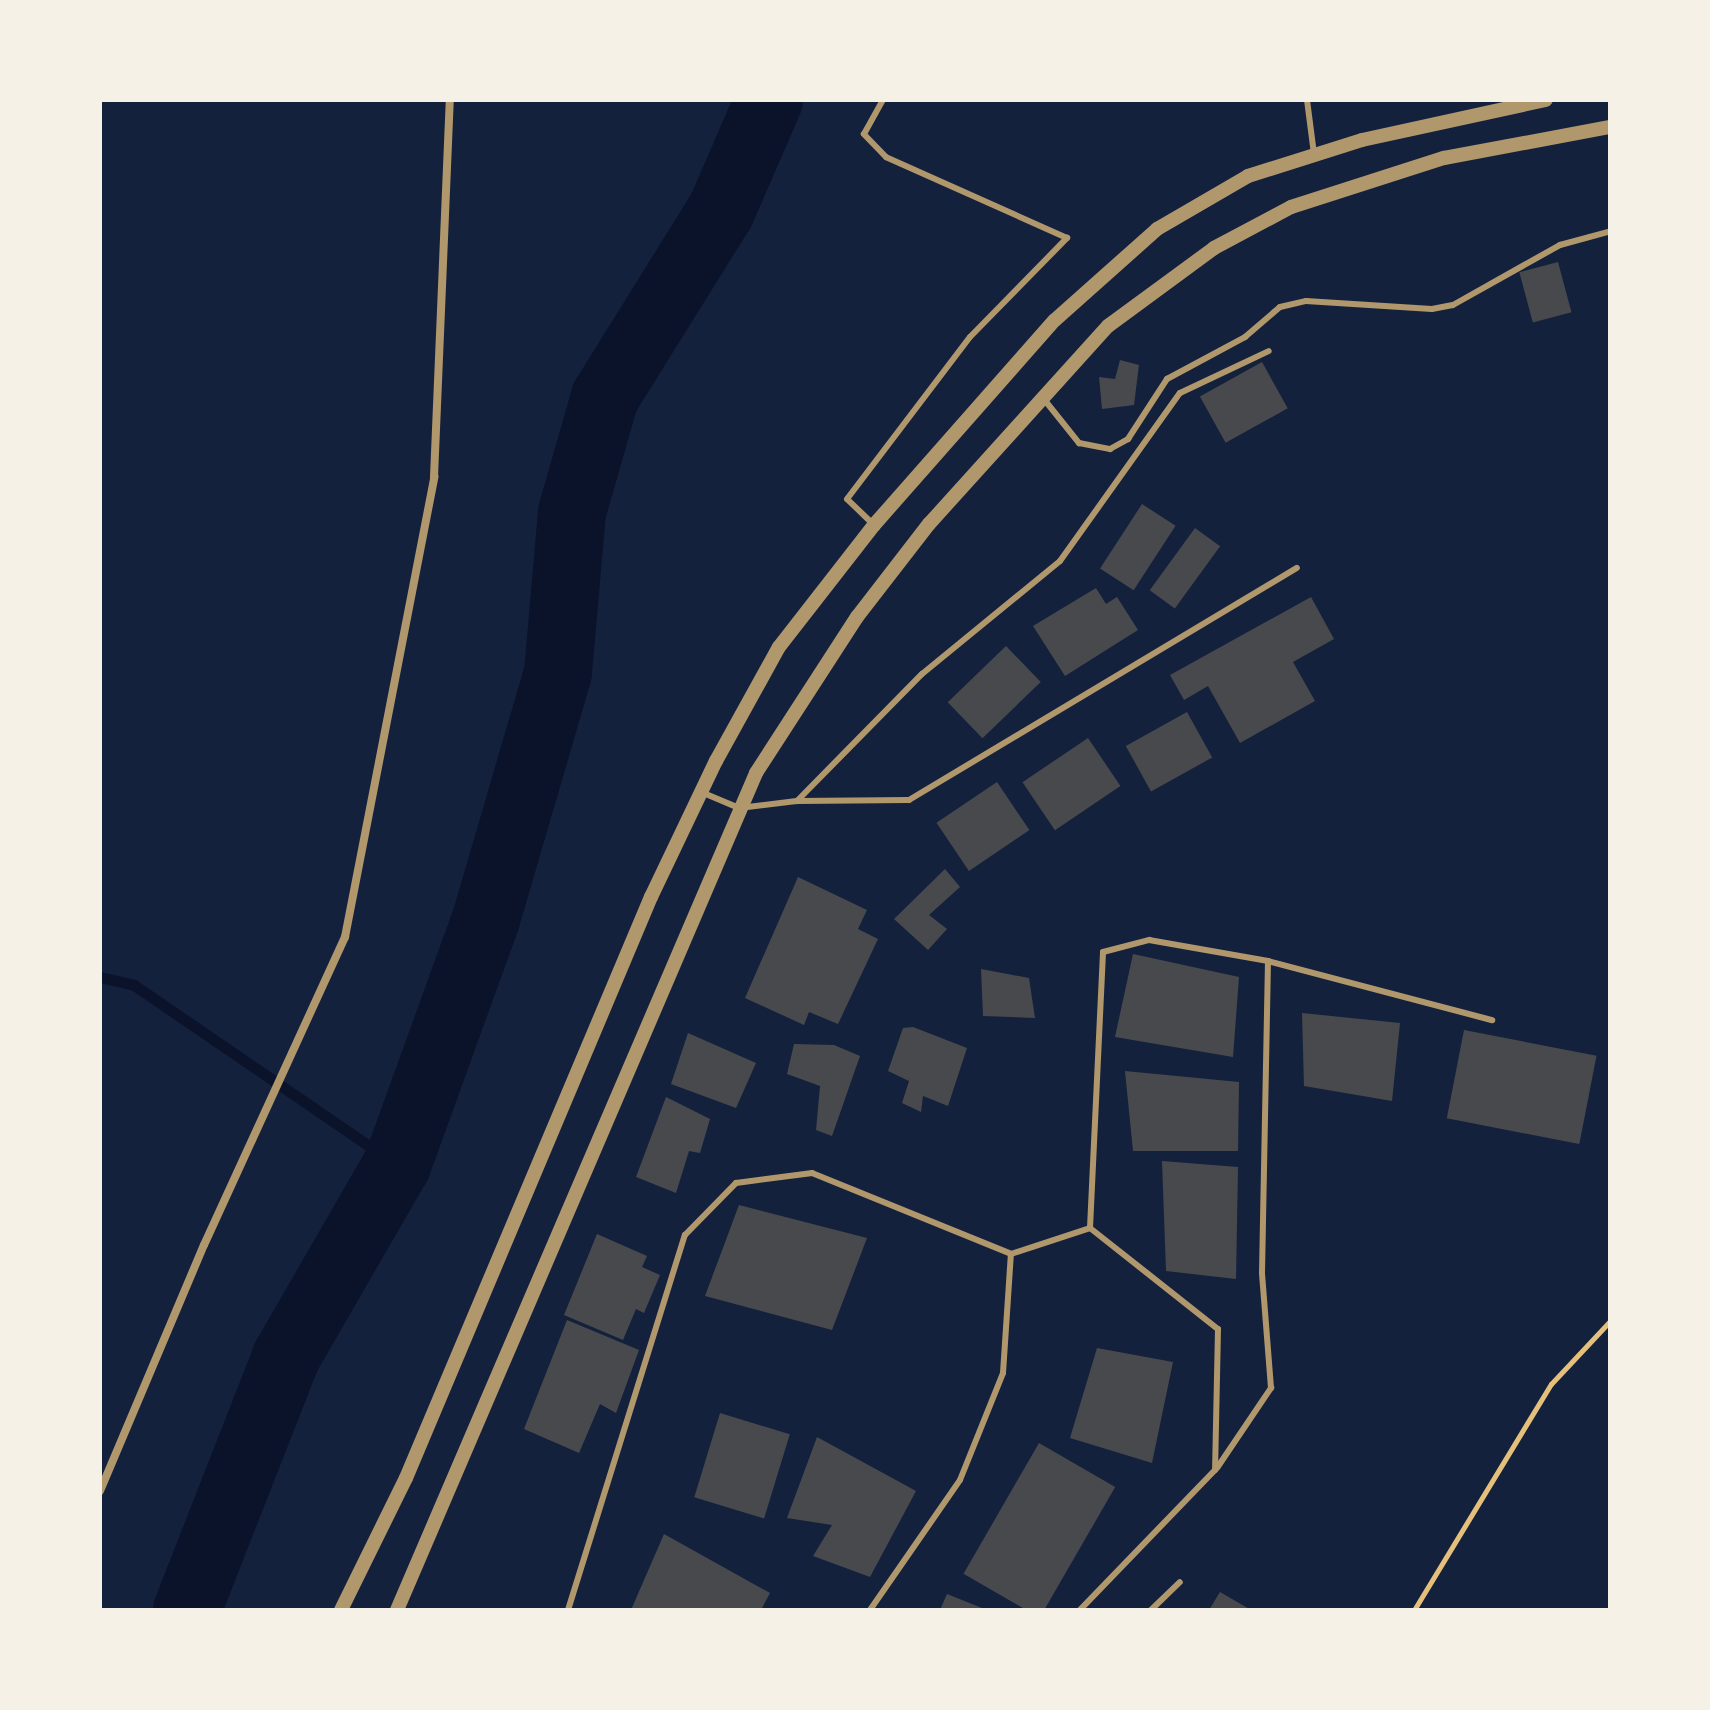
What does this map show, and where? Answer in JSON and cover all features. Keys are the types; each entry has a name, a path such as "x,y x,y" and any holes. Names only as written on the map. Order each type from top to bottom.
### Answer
{"street":[{"path":"100,1491 266,1109 345,937 434,477 450,100"},
{"path":"341,1610 406,1478 644,912 701,792 779,647 874,525 1055,320 1157,229 1248,176 1314,158 1362,140 1546,100"},
{"path":"397,1610 756,773 857,617 929,524 1108,326 1214,248 1291,207 1444,158 1610,127"}],"lane":[{"path":"874,525 847,499 970,337 1067,238 886,157 864,134 883,100"},
{"path":"1307,100 1314,158"},
{"path":"1043,398 1079,443 1110,449 1128,439 1167,379 1245,337 1280,307 1306,301 1432,309 1453,305 1560,245 1608,232"},
{"path":"797,801 922,674 1060,561 1180,393 1269,351"},
{"path":"701,792 739,808 797,801 909,800 1297,568"},
{"path":"1090,1228 1103,952 1149,940 1268,961 1492,1020"},
{"path":"1080,1610 1215,1470 1271,1388 1262,1273 1268,961"},
{"path":"568,1610 685,1235 736,1183 812,1173 1011,1254 1090,1228"},
{"path":"1090,1228 1218,1329 1215,1470"},
{"path":"870,1610 960,1480 1003,1373 1011,1254"},
{"path":"1151,1610 1180,1582"}],"path":[{"path":"1414,1610 1551,1384 1610,1321"}],"building":[{"path":"1558,262 1571,312 1533,323 1519,272"},
{"path":"1120,360 1139,365 1134,405 1102,409 1099,377 1115,379"},
{"path":"1262,362 1288,408 1226,443 1200,396"},
{"path":"1142,504 1176,526 1134,590 1100,569"},
{"path":"1195,528 1220,546 1175,609 1150,590"},
{"path":"1096,588 1106,604 1117,597 1138,630 1065,676 1033,626"},
{"path":"1311,597 1334,639 1293,662 1315,701 1240,743 1208,686 1184,700 1170,675"},
{"path":"1006,646 1041,682 982,738 948,702"},
{"path":"1187,712 1212,757 1151,791 1126,746"},
{"path":"1088,738 1120,786 1055,830 1023,782"},
{"path":"997,782 1029,830 969,871 936,823"},
{"path":"945,869 960,887 929,915 947,929 928,950 894,919"},
{"path":"798,877 867,910 858,929 878,939 838,1024 809,1012 804,1025 745,998"},
{"path":"1133,954 1239,977 1233,1057 1115,1037"},
{"path":"981,969 1029,978 1035,1018 983,1016"},
{"path":"1302,1013 1400,1023 1392,1101 1304,1086"},
{"path":"913,1027 967,1048 948,1106 923,1096 921,1112 902,1103 909,1081 888,1071 903,1028"},
{"path":"1464,1030 1597,1056 1579,1144 1447,1118"},
{"path":"688,1033 756,1063 736,1108 671,1084"},
{"path":"794,1044 834,1045 860,1056 832,1136 816,1130 820,1086 787,1074"},
{"path":"1125,1071 1239,1082 1238,1151 1133,1151"},
{"path":"666,1097 710,1119 700,1153 689,1151 676,1193 636,1177"},
{"path":"1162,1161 1238,1167 1236,1279 1166,1271"},
{"path":"739,1205 867,1238 832,1330 705,1296"},
{"path":"597,1234 647,1256 642,1267 660,1275 644,1313 636,1309 623,1340 564,1315"},
{"path":"567,1320 639,1350 616,1413 600,1404 579,1453 524,1429"},
{"path":"1097,1348 1173,1362 1152,1463 1070,1438"},
{"path":"720,1413 790,1434 764,1518 694,1497"},
{"path":"817,1437 916,1491 870,1577 813,1556 832,1525 787,1518"},
{"path":"1039,1443 1115,1487 1044,1610 1026,1610 964,1574"},
{"path":"664,1534 770,1593 761,1610 631,1610"},
{"path":"1220,1592 1251,1610 1209,1610"},
{"path":"947,1594 987,1610 940,1610"}],"waterway":[{"path":"187,1610 286,1357 397,1165 486,919 558,672 572,512 605,397 721,211 769,100"},
{"path":"100,977 134,985 397,1165"}]}
